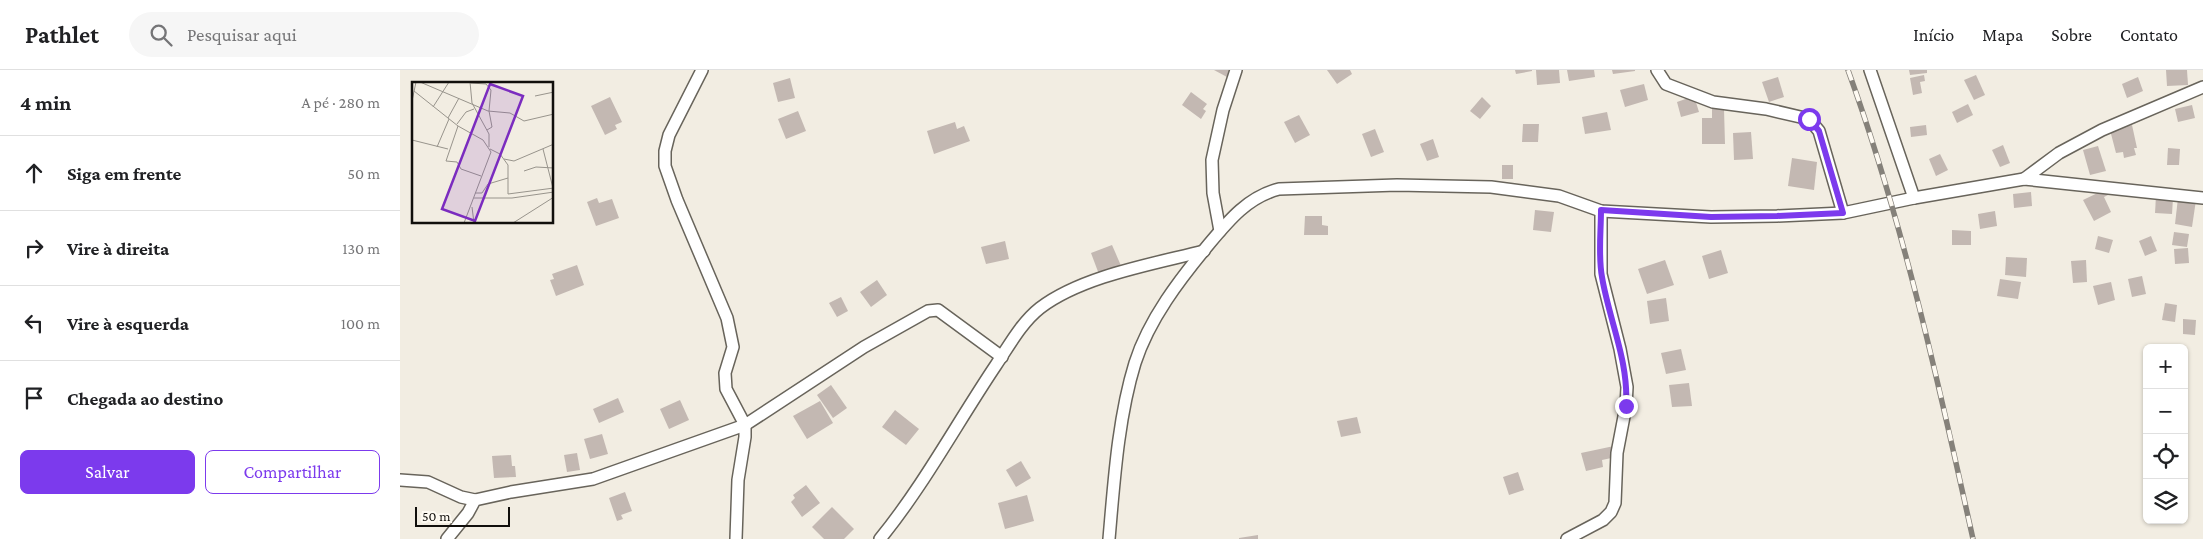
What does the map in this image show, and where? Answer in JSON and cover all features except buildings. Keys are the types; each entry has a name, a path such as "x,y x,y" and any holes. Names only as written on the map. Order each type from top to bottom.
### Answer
{"street":[{"path":"702,70 669,135 665,151 665,166 677,200 727,318 732,346 725,373 726,389 745,425 745,438 738,480 736,539"},
{"path":"1220,231 1213,193 1212,160 1223,110 1236,70"},
{"path":"1658,70 1666,84 1713,102 1766,109 1809,119 1819,131 1843,213"},
{"path":"1870,70 1914,198"},
{"path":"2024,179 2059,154 2102,130 2203,88"},
{"path":"1110,539 1114,492 1127,395 1136,362 1147,335 1166,302 1220,231 1251,200 1263,193 1279,190 1397,185 1491,187 1559,196 1601,210 1711,217 1843,213 1914,198 2024,179 2203,198"},
{"path":"1567,539 1603,520 1611,512 1615,503 1616,453 1626,406 1627,387 1620,349 1601,274 1601,210"},
{"path":"880,539 921,483 1028,319 1040,308 1091,282 1204,251"},
{"path":"400,480 428,482 461,497 475,500 511,492 593,479 745,425 864,347 932,310 938,310 1002,357"},
{"path":"446,539 468,513 475,500"}],"railway":[{"path":"1848,70 1886,185 1918,302 1973,539"}],"route":[{"path":"1626,406 1627,387 1620,349 1601,274 1601,210 1711,217 1843,213 1819,131 1809,119"}]}
